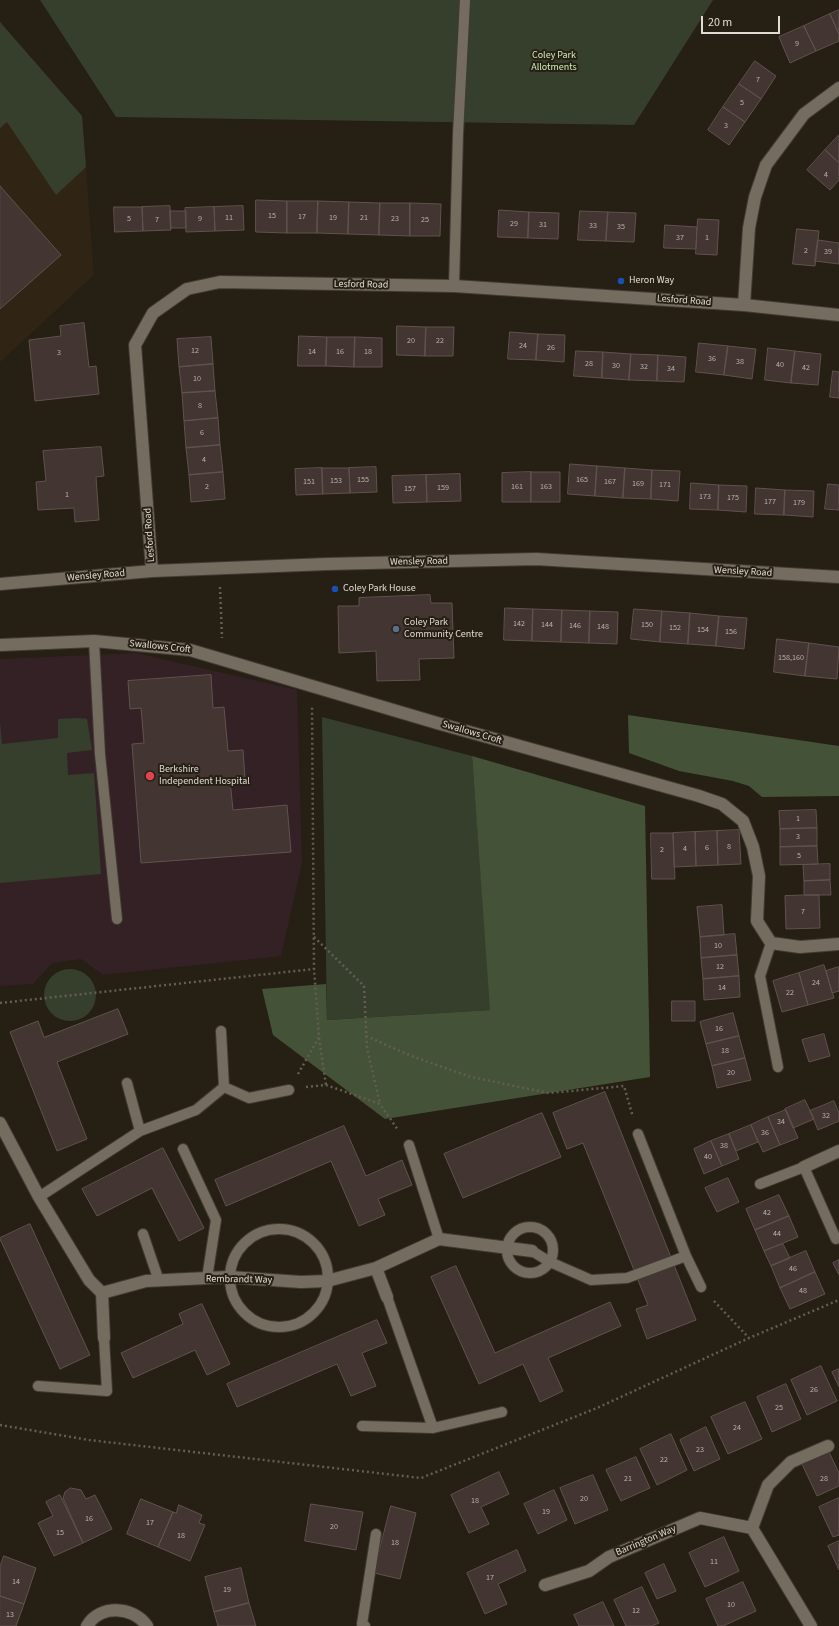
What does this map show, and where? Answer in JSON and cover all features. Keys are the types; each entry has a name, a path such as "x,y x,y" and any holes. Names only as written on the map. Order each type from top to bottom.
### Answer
{"street":[{"path":"744,305 748,228 755,197 766,164 804,114 839,88"},
{"name":"Lesford Road","path":"152,571 135,345 153,313 186,289 220,282 454,286 744,305 839,315"},
{"name":"Wensley Road","path":"0,584 152,571 327,564 536,559 839,577"},
{"name":"Swallows Croft","path":"0,645 94,641 190,650 437,723 699,796 722,804 743,821 753,847 759,876 758,921 771,943"},
{"path":"771,943 800,947 839,944"},
{"path":"0,1123 39,1197 89,1280 102,1293 104,1338"},
{"path":"804,1167 839,1151"},
{"path":"439,1239 506,1246 532,1251"},
{"name":"Rembrandt Way","path":"102,1293 146,1281 229,1277 301,1282 328,1281 376,1268 439,1239"},
{"path":"376,1268 387,1297"},
{"path":"811,1626 752,1528 768,1485 791,1462 828,1446"},
{"name":"Barrington Way","path":"545,1585 589,1571 610,1557 700,1518 752,1528"},
{"path":"87,1626 99,1615 111,1610 123,1610 134,1614 147,1626"}],"lane":[{"path":"454,286 458,134 465,0"},
{"path":"94,641 100,754 117,919"},
{"path":"771,943 760,976 778,1067"},
{"path":"221,1031 224,1087"},
{"path":"127,1083 140,1131"},
{"path":"224,1087 250,1098 289,1090"},
{"path":"39,1197 140,1131 196,1110 224,1087"},
{"path":"638,1134 686,1256 701,1287"},
{"path":"409,1145 439,1239"},
{"path":"183,1149 216,1220 207,1278"},
{"path":"760,1184 804,1167 836,1239"},
{"path":"529,1226 543,1230 549,1235 554,1250 550,1262 542,1270 534,1273 519,1271 508,1260 506,1246 510,1237 515,1231 529,1226"},
{"path":"280,1228 296,1232 311,1241 322,1254 328,1270 327,1287 321,1304 310,1316 295,1325 278,1327 263,1325 249,1318 238,1307 231,1292 229,1277 232,1262 239,1248 250,1238 264,1231 280,1228"},
{"path":"143,1234 159,1281"},
{"path":"532,1251 550,1262 591,1280 627,1278 686,1256"},
{"path":"387,1297 433,1428"},
{"path":"38,1386 107,1391 104,1338"},
{"path":"362,1426 433,1428 502,1412"},
{"path":"365,1626 362,1624 376,1534"}],"path":[{"path":"219,568 223,659"},
{"path":"311,685 314,969 319,1037 326,1085"},
{"path":"314,937 364,986 367,1048 380,1104 409,1145"},
{"path":"0,1003 314,969"},
{"path":"366,1036 414,1057 471,1076 549,1093 624,1086 638,1134"},
{"path":"289,1090 319,1037"},
{"path":"289,1090 326,1085 380,1104"},
{"path":"701,1287 749,1338 839,1300"}],"shaded area":[{"path":"0,22 82,116 94,275 0,362"},
{"name":"Berkshire Independent Hospital","path":"136,653 297,690 302,863 281,956 103,975 81,959 52,963 33,984 0,986 0,659"}],"green space":[{"name":"Coley Park Allotments","path":"40,0 713,0 634,125 116,117"},
{"path":"0,22 82,116 86,167 56,195 7,122 0,128"},
{"path":"628,715 839,746 839,796 762,797 749,786 733,781 679,771 629,753"},
{"path":"322,717 472,756 491,1010 327,1020"},
{"path":"58,719 87,719 92,750 67,753 68,775 94,773 101,874 0,883 0,722 2,744 58,738"},
{"path":"472,756 645,806 650,1077 385,1119 273,1035 262,989 326,984 327,1020 490,1010"},
{"path":"65,969 75,969 89,976 96,990 96,1000 89,1014 75,1021 65,1021 55,1017 48,1010 44,1000 44,990 48,980 55,973"}],"building":[{"path":"839,10 839,34 830,14"},
{"path":"830,14 839,34 839,41 816,51 804,26"},
{"path":"804,26 816,51 790,63 779,37"},
{"path":"755,61 776,76 761,99 739,84"},
{"path":"739,84 761,99 745,122 723,107"},
{"path":"723,107 745,122 729,145 708,130"},
{"path":"839,135 839,163 825,150"},
{"path":"825,150 839,163 839,180 830,190 807,170"},
{"path":"0,186 61,255 0,309"},
{"path":"256,200 287,201 287,233 256,232"},
{"path":"287,201 318,201 317,233 287,233"},
{"path":"318,201 349,202 348,234 317,233"},
{"path":"349,202 380,203 379,235 348,234"},
{"path":"380,203 410,203 410,236 379,235"},
{"path":"410,203 441,204 440,236 410,236"},
{"path":"170,206 171,230 143,231 142,207"},
{"path":"243,206 244,230 215,231 214,207"},
{"path":"114,207 142,207 143,231 115,232"},
{"path":"214,207 215,231 186,232 185,208"},
{"path":"499,210 529,212 528,238 498,237"},
{"path":"170,211 186,211 186,228 171,228"},
{"path":"580,211 608,212 606,241 578,240"},
{"path":"529,212 559,213 558,239 528,238"},
{"path":"608,212 636,213 634,242 606,241"},
{"path":"698,219 719,220 717,255 696,254"},
{"path":"665,225 697,227 696,249 664,248"},
{"path":"797,229 819,231 815,266 793,264"},
{"path":"818,240 839,243 839,264 815,261"},
{"path":"84,323 89,367 96,366 99,394 35,401 29,340 61,336 60,326"},
{"path":"397,326 426,327 425,356 397,355"},
{"path":"426,327 454,327 453,356 425,356"},
{"path":"510,332 538,334 536,360 508,359"},
{"path":"538,334 565,335 564,362 536,360"},
{"path":"299,336 327,337 326,366 298,366"},
{"path":"211,337 213,364 179,367 177,339"},
{"path":"327,337 355,337 354,367 326,366"},
{"path":"355,337 382,338 382,367 354,367"},
{"path":"699,343 728,346 724,375 696,372"},
{"path":"728,346 756,349 752,379 724,375"},
{"path":"768,348 795,351 791,383 765,380"},
{"path":"576,351 603,352 602,378 574,376"},
{"path":"795,351 821,354 818,385 791,383"},
{"path":"603,352 631,354 629,380 602,378"},
{"path":"631,354 658,355 657,381 629,380"},
{"path":"658,355 686,357 684,382 657,381"},
{"path":"213,364 215,391 182,393 179,367"},
{"path":"833,371 839,372 839,398 830,397"},
{"path":"215,391 218,418 184,421 182,393"},
{"path":"218,418 220,445 186,448 184,421"},
{"path":"220,445 223,472 189,475 186,448"},
{"path":"101,447 104,476 96,477 99,520 75,522 74,508 38,510 36,482 46,481 43,451"},
{"path":"570,464 597,466 595,496 568,494"},
{"path":"597,466 625,468 623,498 595,496"},
{"path":"376,467 377,492 350,493 349,468"},
{"path":"322,468 323,494 296,495 295,469"},
{"path":"322,468 349,468 350,493 323,494"},
{"path":"625,468 652,470 651,499 623,498"},
{"path":"652,470 680,471 678,501 651,499"},
{"path":"223,472 225,499 191,502 189,475"},
{"path":"531,472 531,502 502,502 502,473"},
{"path":"531,472 560,472 560,502 531,502"},
{"path":"460,474 461,501 427,502 426,475"},
{"path":"426,475 427,502 393,503 392,476"},
{"path":"691,483 719,485 718,510 690,509"},
{"path":"828,484 839,485 839,510 825,509"},
{"path":"719,485 747,486 746,512 718,510"},
{"path":"756,488 785,490 784,515 755,514"},
{"path":"785,490 814,491 813,517 784,515"},
{"name":"Coley Park Community Centre","path":"430,595 431,603 452,603 454,658 419,659 420,680 377,681 376,651 339,653 338,606 359,606 359,598"},
{"path":"505,608 533,609 532,641 504,640"},
{"path":"533,609 562,610 561,642 532,641"},
{"path":"634,609 662,611 660,642 631,639"},
{"path":"562,610 590,611 589,643 561,642"},
{"path":"590,611 618,612 617,644 589,643"},
{"path":"662,611 690,613 688,644 660,642"},
{"path":"690,613 719,616 716,646 688,644"},
{"path":"719,616 747,618 744,649 716,646"},
{"path":"777,639 809,643 805,676 774,672"},
{"path":"809,643 839,647 837,679 805,676"},
{"path":"211,675 213,708 224,707 228,751 243,750 245,779 230,780 233,810 287,805 291,852 141,863 132,744 144,743 141,708 130,709 128,681"},
{"path":"816,810 817,828 780,829 779,811"},
{"path":"817,828 817,846 780,847 780,829"},
{"path":"739,830 741,864 718,865 717,831"},
{"path":"717,831 718,865 696,866 695,832"},
{"path":"695,832 696,866 674,867 673,833"},
{"path":"651,833 673,833 675,879 652,879"},
{"path":"817,846 818,864 780,865 780,847"},
{"path":"830,864 830,880 804,881 803,865"},
{"path":"830,880 831,895 804,895 804,881"},
{"path":"819,895 820,928 786,929 785,896"},
{"path":"722,905 724,935 700,937 697,907"},
{"path":"735,934 737,955 701,958 700,937"},
{"path":"737,955 739,976 703,979 701,958"},
{"path":"824,965 834,998 808,1005 799,973"},
{"path":"839,967 839,991 832,993 826,971"},
{"path":"799,973 808,1005 782,1012 773,981"},
{"path":"739,976 740,997 704,1000 703,979"},
{"path":"672,1001 695,1001 695,1021 672,1021"},
{"path":"118,1009 128,1034 57,1062 87,1139 57,1151 10,1032 38,1021 44,1037"},
{"path":"733,1013 739,1036 706,1044 700,1022"},
{"path":"824,1034 830,1056 809,1062 802,1040"},
{"path":"739,1036 745,1058 712,1066 706,1044"},
{"path":"745,1058 751,1080 717,1088 712,1066"},
{"path":"605,1092 696,1320 647,1339 636,1309 648,1305 583,1143 567,1149 553,1113"},
{"path":"805,1100 814,1119 793,1128 785,1109"},
{"path":"834,1101 839,1113 839,1121 818,1130 810,1111"},
{"path":"786,1110 798,1138 780,1145 768,1117"},
{"path":"542,1113 561,1157 463,1198 444,1154"},
{"path":"768,1117 780,1145 763,1152 751,1125"},
{"path":"751,1125 758,1142 736,1151 729,1134"},
{"path":"344,1126 366,1176 402,1160 412,1185 378,1199 385,1215 359,1226 331,1161 226,1206 215,1180"},
{"path":"729,1134 739,1159 722,1166 711,1141"},
{"path":"711,1141 722,1166 704,1174 694,1149"},
{"path":"163,1148 204,1228 179,1241 152,1188 97,1216 82,1189"},
{"path":"728,1178 739,1202 717,1212 705,1188"},
{"path":"779,1195 789,1216 755,1230 746,1209"},
{"path":"789,1216 798,1237 764,1251 755,1230"},
{"path":"30,1224 90,1355 60,1369 0,1239"},
{"path":"783,1244 790,1258 771,1266 764,1251"},
{"path":"806,1251 815,1272 780,1288 771,1266"},
{"path":"839,1260 839,1275 833,1263"},
{"path":"456,1266 495,1353 610,1302 621,1326 548,1358 563,1391 540,1402 523,1364 479,1384 431,1277"},
{"path":"815,1272 825,1294 790,1309 780,1288"},
{"path":"202,1304 230,1364 207,1375 195,1350 133,1378 121,1353 183,1324 179,1314"},
{"path":"377,1320 387,1343 362,1353 376,1386 351,1396 337,1364 237,1407 227,1384"},
{"path":"821,1366 837,1401 807,1415 791,1380"},
{"path":"839,1369 839,1387 832,1372"},
{"path":"786,1384 801,1419 772,1432 757,1397"},
{"path":"745,1402 762,1439 728,1454 711,1417"},
{"path":"706,1427 720,1459 694,1471 680,1440"},
{"path":"671,1434 687,1470 657,1485 640,1449"},
{"path":"829,1452 839,1473 839,1486 817,1496 802,1464"},
{"path":"636,1457 650,1488 621,1501 606,1470"},
{"path":"499,1472 509,1494 481,1507 489,1524 469,1533 451,1495"},
{"path":"593,1475 608,1510 575,1524 560,1488"},
{"path":"71,1488 81,1490 86,1499 95,1495 112,1529 83,1543 63,1498 65,1492"},
{"path":"554,1490 567,1520 538,1534 524,1504"},
{"path":"60,1495 83,1543 54,1556 38,1523 53,1516 46,1502"},
{"path":"839,1498 839,1535 833,1537 819,1507"},
{"path":"141,1499 173,1512 158,1547 127,1534"},
{"path":"311,1504 363,1512 356,1550 305,1541"},
{"path":"179,1505 202,1515 199,1523 205,1525 190,1561 158,1547 173,1512 176,1513"},
{"path":"391,1506 416,1513 400,1579 374,1573"},
{"path":"724,1537 739,1571 705,1587 689,1553"},
{"path":"839,1541 839,1570 828,1546"},
{"path":"517,1550 526,1571 498,1584 507,1604 485,1614 467,1573"},
{"path":"4,1556 36,1568 24,1604 0,1596 0,1567"},
{"path":"664,1564 676,1591 657,1599 645,1573"},
{"path":"241,1568 249,1603 214,1612 205,1577"},
{"path":"743,1582 756,1611 723,1626 718,1626 706,1599"},
{"path":"642,1587 659,1623 652,1626 626,1626 614,1600"},
{"path":"0,1596 24,1604 16,1626 0,1626"},
{"path":"603,1602 614,1626 579,1626 574,1615"},
{"path":"249,1603 256,1626 218,1626 214,1612"}],"place":[{"name":"Heron Way","path":"621,281"},
{"name":"Coley Park House","path":"335,589"},
{"name":"Coley Park Community Centre","path":"396,629"},
{"name":"Berkshire Independent Hospital","path":"150,776"}]}
